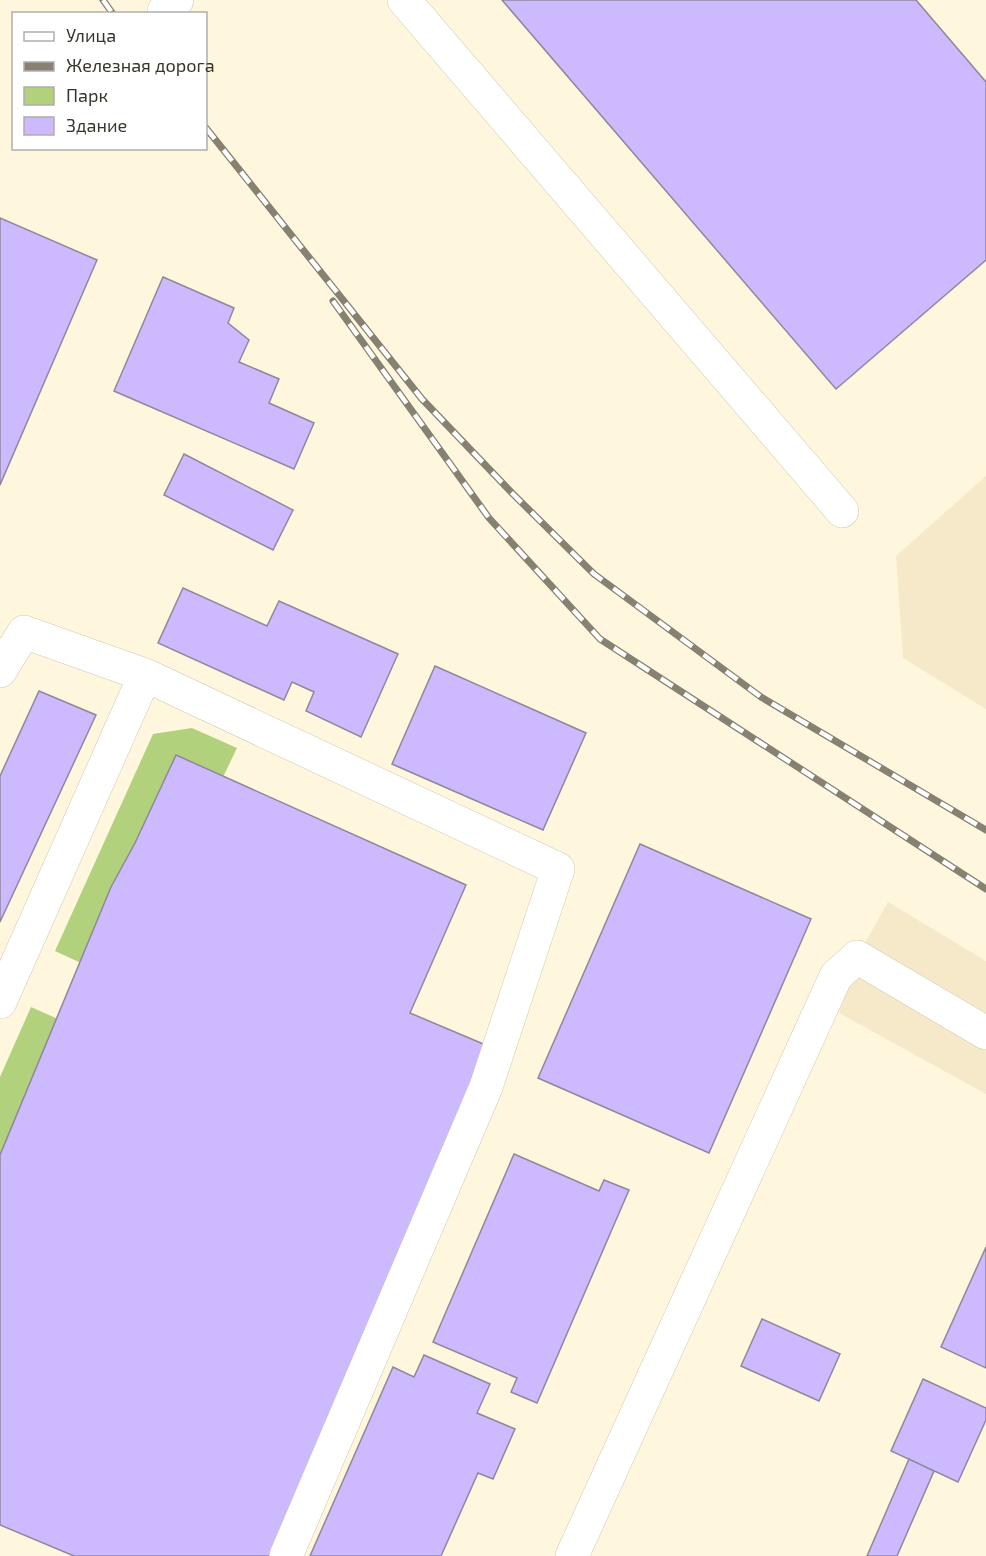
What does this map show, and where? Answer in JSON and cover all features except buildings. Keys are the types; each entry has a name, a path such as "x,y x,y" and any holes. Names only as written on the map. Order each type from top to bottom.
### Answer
{"lane":[{"path":"404,0 842,511"},
{"path":"0,671 24,632 145,675 558,869 486,1087 286,1556"},
{"path":"0,1002 145,675"},
{"path":"572,1556 836,976 857,957 986,1033"}],"shaded area":[{"path":"986,476 986,709 903,658 896,556"},
{"path":"888,902 986,961 986,1094 839,1013 857,957"}],"green space":[{"path":"192,728 237,748 223,777 176,755 81,963 55,951 153,734"},
{"path":"31,1007 58,1019 0,1155 0,1077"}],"railway":[{"path":"103,0 112,12"},
{"path":"207,129 422,399 594,574 761,697 986,830"},
{"path":"333,301 489,518 600,639 986,889"}]}
